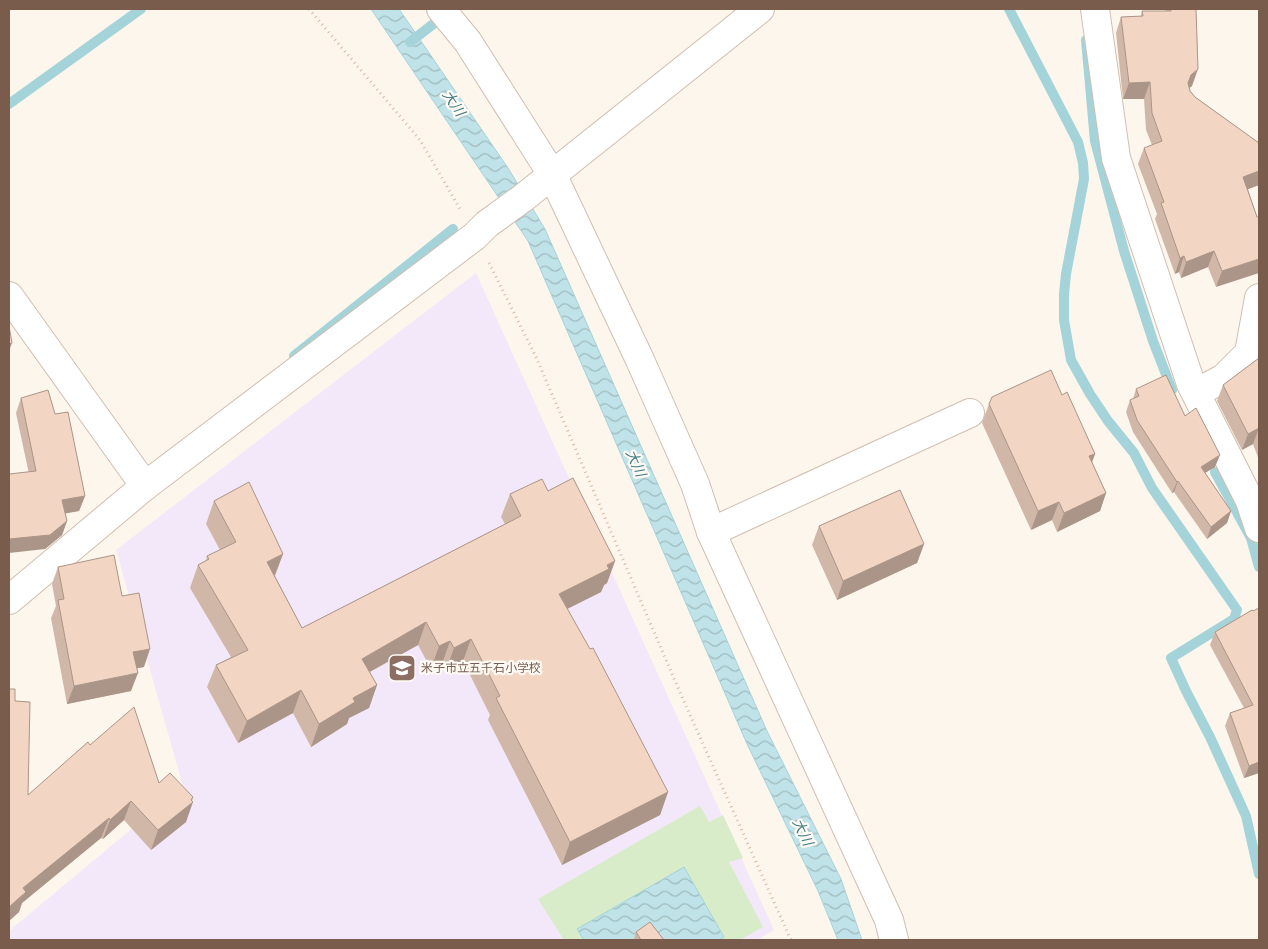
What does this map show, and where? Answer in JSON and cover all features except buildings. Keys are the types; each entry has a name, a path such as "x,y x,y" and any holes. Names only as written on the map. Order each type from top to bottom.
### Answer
{"street":[{"path":"441,9 468,42 552,174 640,360 694,484 711,532 888,920 894,940"},
{"path":"9,600 145,486 523,198 760,9"},
{"path":"1095,9 1116,158 1191,384 1250,501 1259,528"},
{"path":"9,296 145,486"},
{"path":"1196,393 1224,378 1249,352 1259,298"},
{"path":"711,532 970,412"}],"path":[{"path":"310,9 420,140 481,230 678,688 792,940"}],"shaded area":[{"name":"米子市立五千石小学校","path":"476,273 774,930 757,940 9,940 9,931 183,786 116,550"}],"green space":[{"path":"700,806 709,822 723,815 743,858 729,862 763,927 740,940 564,940 538,899"}],"water":[{"name":"大川","path":"371,9 399,9 508,168 545,229 767,731 841,879 862,940 838,940 818,891 747,744 528,241"},
{"path":"684,867 724,937 719,940 584,940 577,929"}],"waterway":[{"path":"9,104 141,9"},
{"path":"1009,9 1078,142 1083,163 1084,179 1064,294 1064,320 1071,360 1108,421 1134,453 1152,488 1237,610 1234,619 1171,658 1246,816 1259,874"},
{"path":"410,42 445,15"},
{"path":"1086,40 1095,141 1124,251 1153,341 1172,390"},
{"path":"294,356 453,229"},
{"path":"1215,472 1251,538 1259,567"}],"place":[{"name":"米子市立五千石小学校","path":"402,668"}]}
